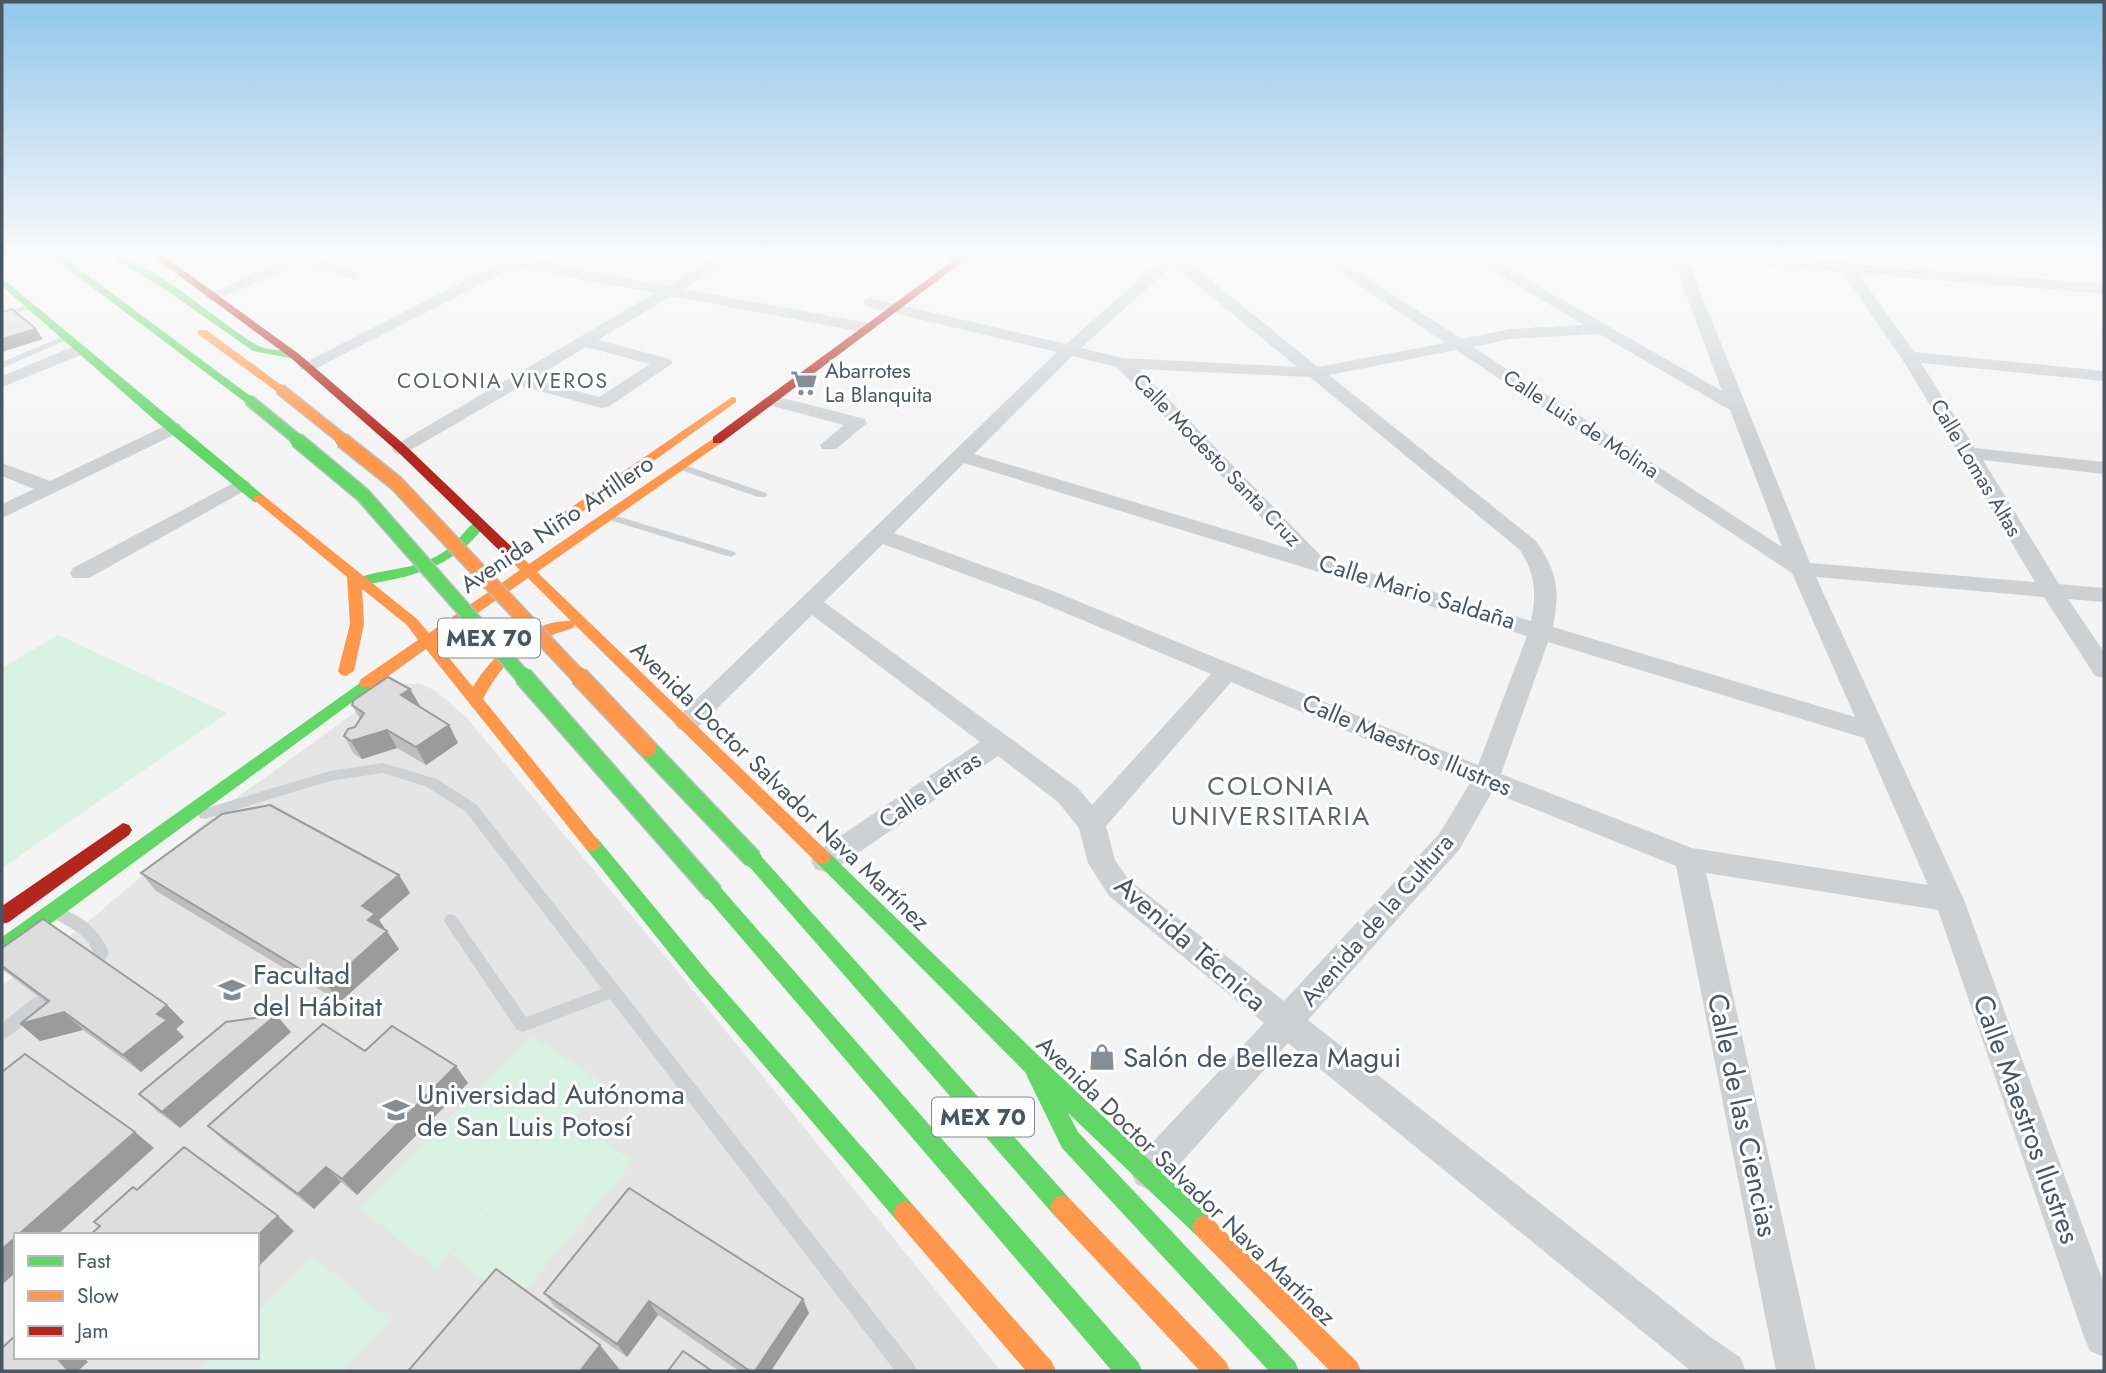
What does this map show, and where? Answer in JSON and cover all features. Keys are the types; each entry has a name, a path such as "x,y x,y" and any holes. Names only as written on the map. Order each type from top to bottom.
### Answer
{"main road":[{"path":"47,321 241,485 357,578 417,619 426,640 702,979 1043,1371"},
{"name":"MEX 70","path":"142,321 249,400 363,495 714,893 1129,1371"},
{"name":"MEX 70","path":"186,321 279,389 396,483 753,859 1068,1213 1217,1371"},
{"path":"216,321 257,349 301,361"},
{"name":"Avenida Doctor Salvador Nava Martínez","path":"246,321 301,361 402,449 479,522 523,548 527,572 687,723 1033,1065 1149,1172 1348,1371"},
{"path":"818,339 844,321"},
{"name":"Avenida Niño Artillero","path":"2,948 426,640 681,467 877,321"},
{"name":"Avenida Niño Artillero","path":"417,619 523,548 750,387"},
{"path":"357,578 401,576 444,558 472,538 479,522"},
{"path":"357,578 360,608 357,635 340,675 368,654"},
{"path":"475,699 488,669 512,646 578,622"},
{"path":"367,682 412,673"},
{"path":"434,673 455,674"},
{"path":"2,916 135,821"},
{"path":"1033,1065 1070,1140 1286,1371"}],"street":[{"path":"301,361 382,321"},
{"path":"402,449 617,321"},
{"path":"831,321 868,328"},
{"name":"Calle Modesto Santa Cruz","path":"944,321 1123,363 1316,562"},
{"path":"687,723 1101,321"},
{"name":"Avenida de la Cultura","path":"1149,1172 1449,842 1486,779 1541,629 1547,599 1543,569 1528,546 1253,321"},
{"name":"Calle Luis de Molina","path":"1424,321 1801,569"},
{"path":"1586,321 1738,407"},
{"name":"Calle Maestros Ilustres","path":"1704,321 1801,569 1949,900 2104,1337"},
{"name":"Calle Lomas Altas","path":"1883,321 1969,453 2054,597 2104,670"},
{"path":"1123,363 1237,371 1317,372 1510,334 1600,329"},
{"path":"517,380 602,403 664,363 582,341"},
{"path":"5,374 74,343"},
{"path":"1907,356 2104,376"},
{"path":"771,400 858,423 829,445"},
{"path":"2,512 42,485 168,424"},
{"path":"1969,453 2104,468"},
{"name":"Calle Mario Saldaña","path":"960,456 1541,629 1873,732"},
{"path":"2,469 42,485"},
{"path":"2,497 42,485"},
{"path":"81,573 241,485"},
{"name":"Calle Maestros Ilustres","path":"880,535 1045,596 1486,779 1689,859 1949,900"},
{"path":"1801,569 2006,589 2054,597 2104,613"},
{"path":"2054,597 2104,596"},
{"name":"Avenida Técnica","path":"811,603 1068,795 1092,824 1102,863 1119,888 1695,1350 1726,1371"},
{"path":"1092,824 1228,670"},
{"name":"Calle Letras","path":"825,861 999,742"},
{"name":"Calle de las Ciencias","path":"1689,859 1796,1371"}],"lane":[{"path":"681,467 762,495"},
{"path":"610,517 731,554"},
{"path":"170,825 330,776 383,768 432,783 471,808 907,1371"},
{"path":"53,911 83,926 98,942 101,953 98,958"},
{"path":"451,920 523,1025 614,991"},
{"path":"2,1032 39,1003"}],"shaded area":[{"name":"Universidad Autónoma de San Luis Potosí","path":"405,684 421,684 436,691 467,718 679,973 1001,1371 2,1371 2,985 83,926 221,809 385,691"}],"green space":[{"path":"58,635 227,713 2,868 2,668"},
{"path":"531,1036 605,1084 573,1120 634,1161 514,1302 451,1254 530,1167 436,1268 359,1208"},
{"path":"313,1256 390,1321 344,1371 198,1371 210,1359 259,1359 259,1310"}],"building":[{"path":"2,321 26,321 36,329 2,339"},
{"path":"388,677 410,689 401,695 449,725 416,747 387,730 351,741 344,736 348,729 355,727 364,713 352,705 354,700"},
{"path":"270,805 399,875 362,906 375,914 368,920 387,931 327,985 141,873 222,814"},
{"path":"43,919 167,1005 157,1014 167,1020 123,1055 64,1012 20,1024 49,1001 2,966 2,948"},
{"path":"276,1015 162,1112 139,1094 226,1022"},
{"path":"323,1024 365,1051 392,1026 456,1066 342,1179 326,1167 298,1194 208,1126"},
{"path":"25,1054 135,1132 20,1233 14,1233 14,1239 2,1249 2,1072"},
{"path":"184,1147 278,1216 259,1234 92,1233 100,1226 94,1222 133,1187 137,1190"},
{"path":"629,1188 803,1299 755,1371 750,1371 649,1301 617,1344 544,1293"},
{"path":"496,1269 600,1345 580,1371 408,1371"},
{"path":"14,1337 14,1359 58,1359 69,1371 2,1371 2,1348"},
{"path":"683,1351 712,1371 668,1371"}],"traffic: fast":[{"path":"48,321 162,420 259,499"},
{"path":"143,321 249,400"},
{"path":"217,321 257,349 295,356"},
{"path":"249,400 363,495 714,893"},
{"path":"360,581 411,571 441,559 467,539 478,525"},
{"path":"2,948 367,683"},
{"path":"647,748 753,859"},
{"path":"592,844 702,979 905,1213"},
{"path":"822,857 1033,1065 1204,1227"},
{"path":"753,859 1062,1207"},
{"path":"714,893 1129,1371"},
{"path":"1033,1065 1070,1140 1286,1371"}],"traffic: slow":[{"path":"202,332 280,389"},
{"path":"280,389 396,483 647,748"},
{"path":"549,529 732,400"},
{"path":"367,683 717,440"},
{"path":"259,499 412,622 592,844"},
{"path":"510,553 822,857"},
{"path":"346,671 357,624 354,576"},
{"path":"475,699 492,670 512,650 536,636 568,625"},
{"path":"1062,1207 1217,1371"},
{"path":"905,1213 1043,1371"},
{"path":"1204,1227 1348,1371"}],"traffic: jam":[{"path":"247,321 295,356 402,449 510,553"},
{"path":"717,440 878,321"},
{"path":"2,916 123,830"}],"place":[{"name":"Abarrotes La Blanquita","path":"804,383"},
{"name":"Facultad del Hábitat","path":"232,990"},
{"name":"Salón de Belleza Magui","path":"1102,1057"},
{"name":"Universidad Autónoma de San Luis Potosí","path":"396,1110"}],"district":[{"name":"COLONIA VIVEROS","path":"503,381"},
{"name":"COLONIA UNIVERSITARIA","path":"1271,801"}]}
